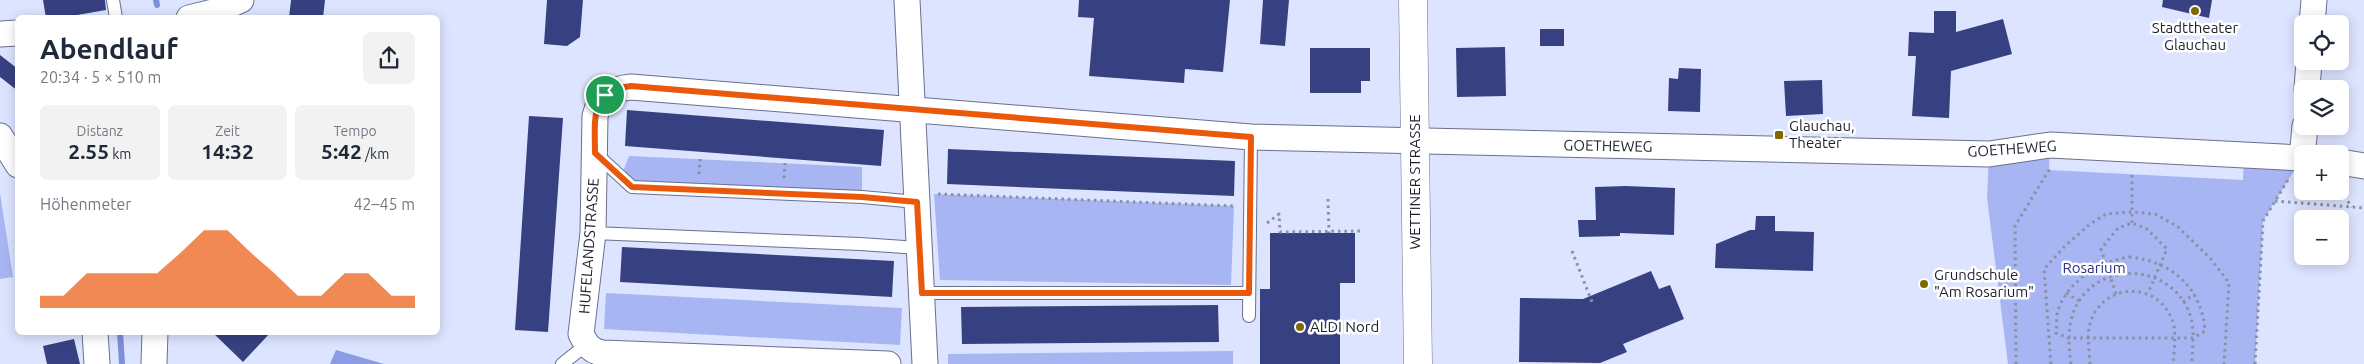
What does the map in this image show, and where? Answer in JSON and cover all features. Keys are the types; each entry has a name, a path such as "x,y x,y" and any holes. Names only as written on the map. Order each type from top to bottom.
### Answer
{"street":[{"path":"216,14 241,0"},
{"path":"907,0 925,364"},
{"name":"WETTINER STRASSE","path":"1413,0 1418,364"},
{"path":"2313,15 2314,0"},
{"path":"0,34 15,33"},
{"name":"HUFELANDSTRASSE","path":"586,345 582,334 593,233 595,116 598,104 605,95 618,88 631,86 913,110"},
{"name":"GOETHEWEG","path":"913,110 1251,137 1989,154 2050,145 2294,158"},
{"path":"0,136 15,160"},
{"path":"2349,164 2364,166"},
{"path":"95,335 96,364"},
{"path":"154,364 155,335"},
{"path":"586,345 597,352 888,364"}],"lane":[{"path":"113,0 116,15"},
{"path":"1249,316 1251,137"},
{"path":"595,153 632,187 917,197"},
{"path":"593,233 919,248"},
{"path":"922,293 1249,293"},
{"path":"562,364 586,345"}],"path":[{"path":"2132,149 2132,223"},
{"path":"2016,364 2015,226 2049,170"},
{"path":"2255,364 2263,221 2294,171"},
{"path":"917,197 1250,207"},
{"path":"1328,199 1329,233"},
{"path":"2347,200 2352,207"},
{"path":"2275,201 2364,208"},
{"path":"2051,364 2044,269 2065,246 2090,224 2106,214 2132,212 2155,214 2177,226 2210,258 2229,283 2224,364"},
{"path":"1250,237 1265,238 1265,225 1279,214 1280,232 1329,233 1362,231"},
{"path":"2116,294 2104,263 2101,249 2118,228 2132,223 2147,229 2167,249 2148,293"},
{"path":"1572,251 1592,302"},
{"path":"2130,257 2147,259 2161,265 2181,278 2194,294 2204,313 2205,331 2193,338 2068,338 2056,333 2058,312 2066,293 2082,278 2104,263 2130,257"},
{"path":"2070,364 2068,338 2072,319 2079,301 2090,289 2110,276 2129,272 2155,278 2172,288 2183,302 2190,318 2193,338 2192,364"},
{"path":"2090,364 2088,338 2089,326 2094,312 2116,294 2130,290 2148,293 2168,311 2174,326 2173,364"},
{"path":"2066,293 2079,301"},
{"path":"2183,302 2194,294"}],"green space":[{"name":"Rosarium","path":"2050,145 2049,170 2243,180 2244,155 2294,158 2294,171 2263,221 2255,364 2008,364 1987,198 1989,154"},
{"path":"629,156 862,167 862,197 632,187 624,169"},
{"path":"0,193 13,277 0,279"},
{"path":"934,194 1234,206 1231,285 940,280"},
{"path":"606,293 902,308 900,345 604,329"},
{"path":"1233,351 1233,364 948,364 948,354"}],"shaded area":[{"path":"336,350 384,364 330,364"}],"building":[{"path":"43,0 105,0 106,10 77,15 46,15"},
{"path":"291,0 325,0 323,15 289,15"},
{"path":"547,0 583,0 580,37 567,46 544,44"},
{"path":"1079,0 1230,0 1223,72 1185,69 1184,83 1089,76 1094,18 1078,17"},
{"path":"1263,0 1289,0 1285,46 1260,44"},
{"name":"Stadttheater Glauchau","path":"2163,0 2212,0 2209,18 2162,7"},
{"path":"1934,11 1956,11 1956,32 2003,19 2012,54 1951,71 1949,118 1912,116 1916,56 1908,56 1909,32 1934,33"},
{"path":"1540,29 1564,29 1564,46 1540,46"},
{"path":"1505,47 1506,96 1457,97 1456,48"},
{"path":"1310,48 1370,48 1370,81 1361,81 1361,93 1310,93"},
{"path":"0,55 15,67 15,89 0,77"},
{"path":"1679,68 1701,69 1700,112 1668,111 1669,78 1678,79"},
{"path":"1822,80 1823,114 1786,116 1784,81"},
{"path":"627,110 884,130 881,166 625,146"},
{"path":"529,116 563,118 548,332 515,330"},
{"path":"948,149 1235,161 1234,196 947,184"},
{"path":"1595,187 1675,188 1674,235 1620,233 1620,236 1579,237 1578,220 1596,220"},
{"path":"1756,216 1775,216 1775,231 1814,232 1813,271 1715,268 1716,244 1750,230 1755,230"},
{"name":"ALDI Nord","path":"1270,233 1355,233 1355,283 1340,283 1340,364 1260,364 1260,289 1270,289"},
{"path":"622,247 894,261 892,297 620,282"},
{"path":"1651,271 1659,289 1670,285 1684,319 1623,344 1627,352 1600,363 1519,362 1520,298 1583,299"},
{"path":"1218,305 1219,342 962,344 961,307"},
{"path":"215,335 268,335 243,362"},
{"path":"74,339 80,364 47,364 43,346"}],"waterway":[{"path":"156,0 157,5"},
{"path":"120,335 122,364"}],"place":[{"name":"Stadttheater Glauchau","path":"2195,11"},
{"name":"Glauchau, Theater","path":"1779,135"},
{"name":"Grundschule \"Am Rosarium\"","path":"1924,284"},
{"name":"ALDI Nord","path":"1300,327"}],"route":[{"path":"631,86 1251,137 1249,293 922,293 917,202 862,197 632,187 595,153 595,116 598,104 605,95 618,88 631,86"}]}
